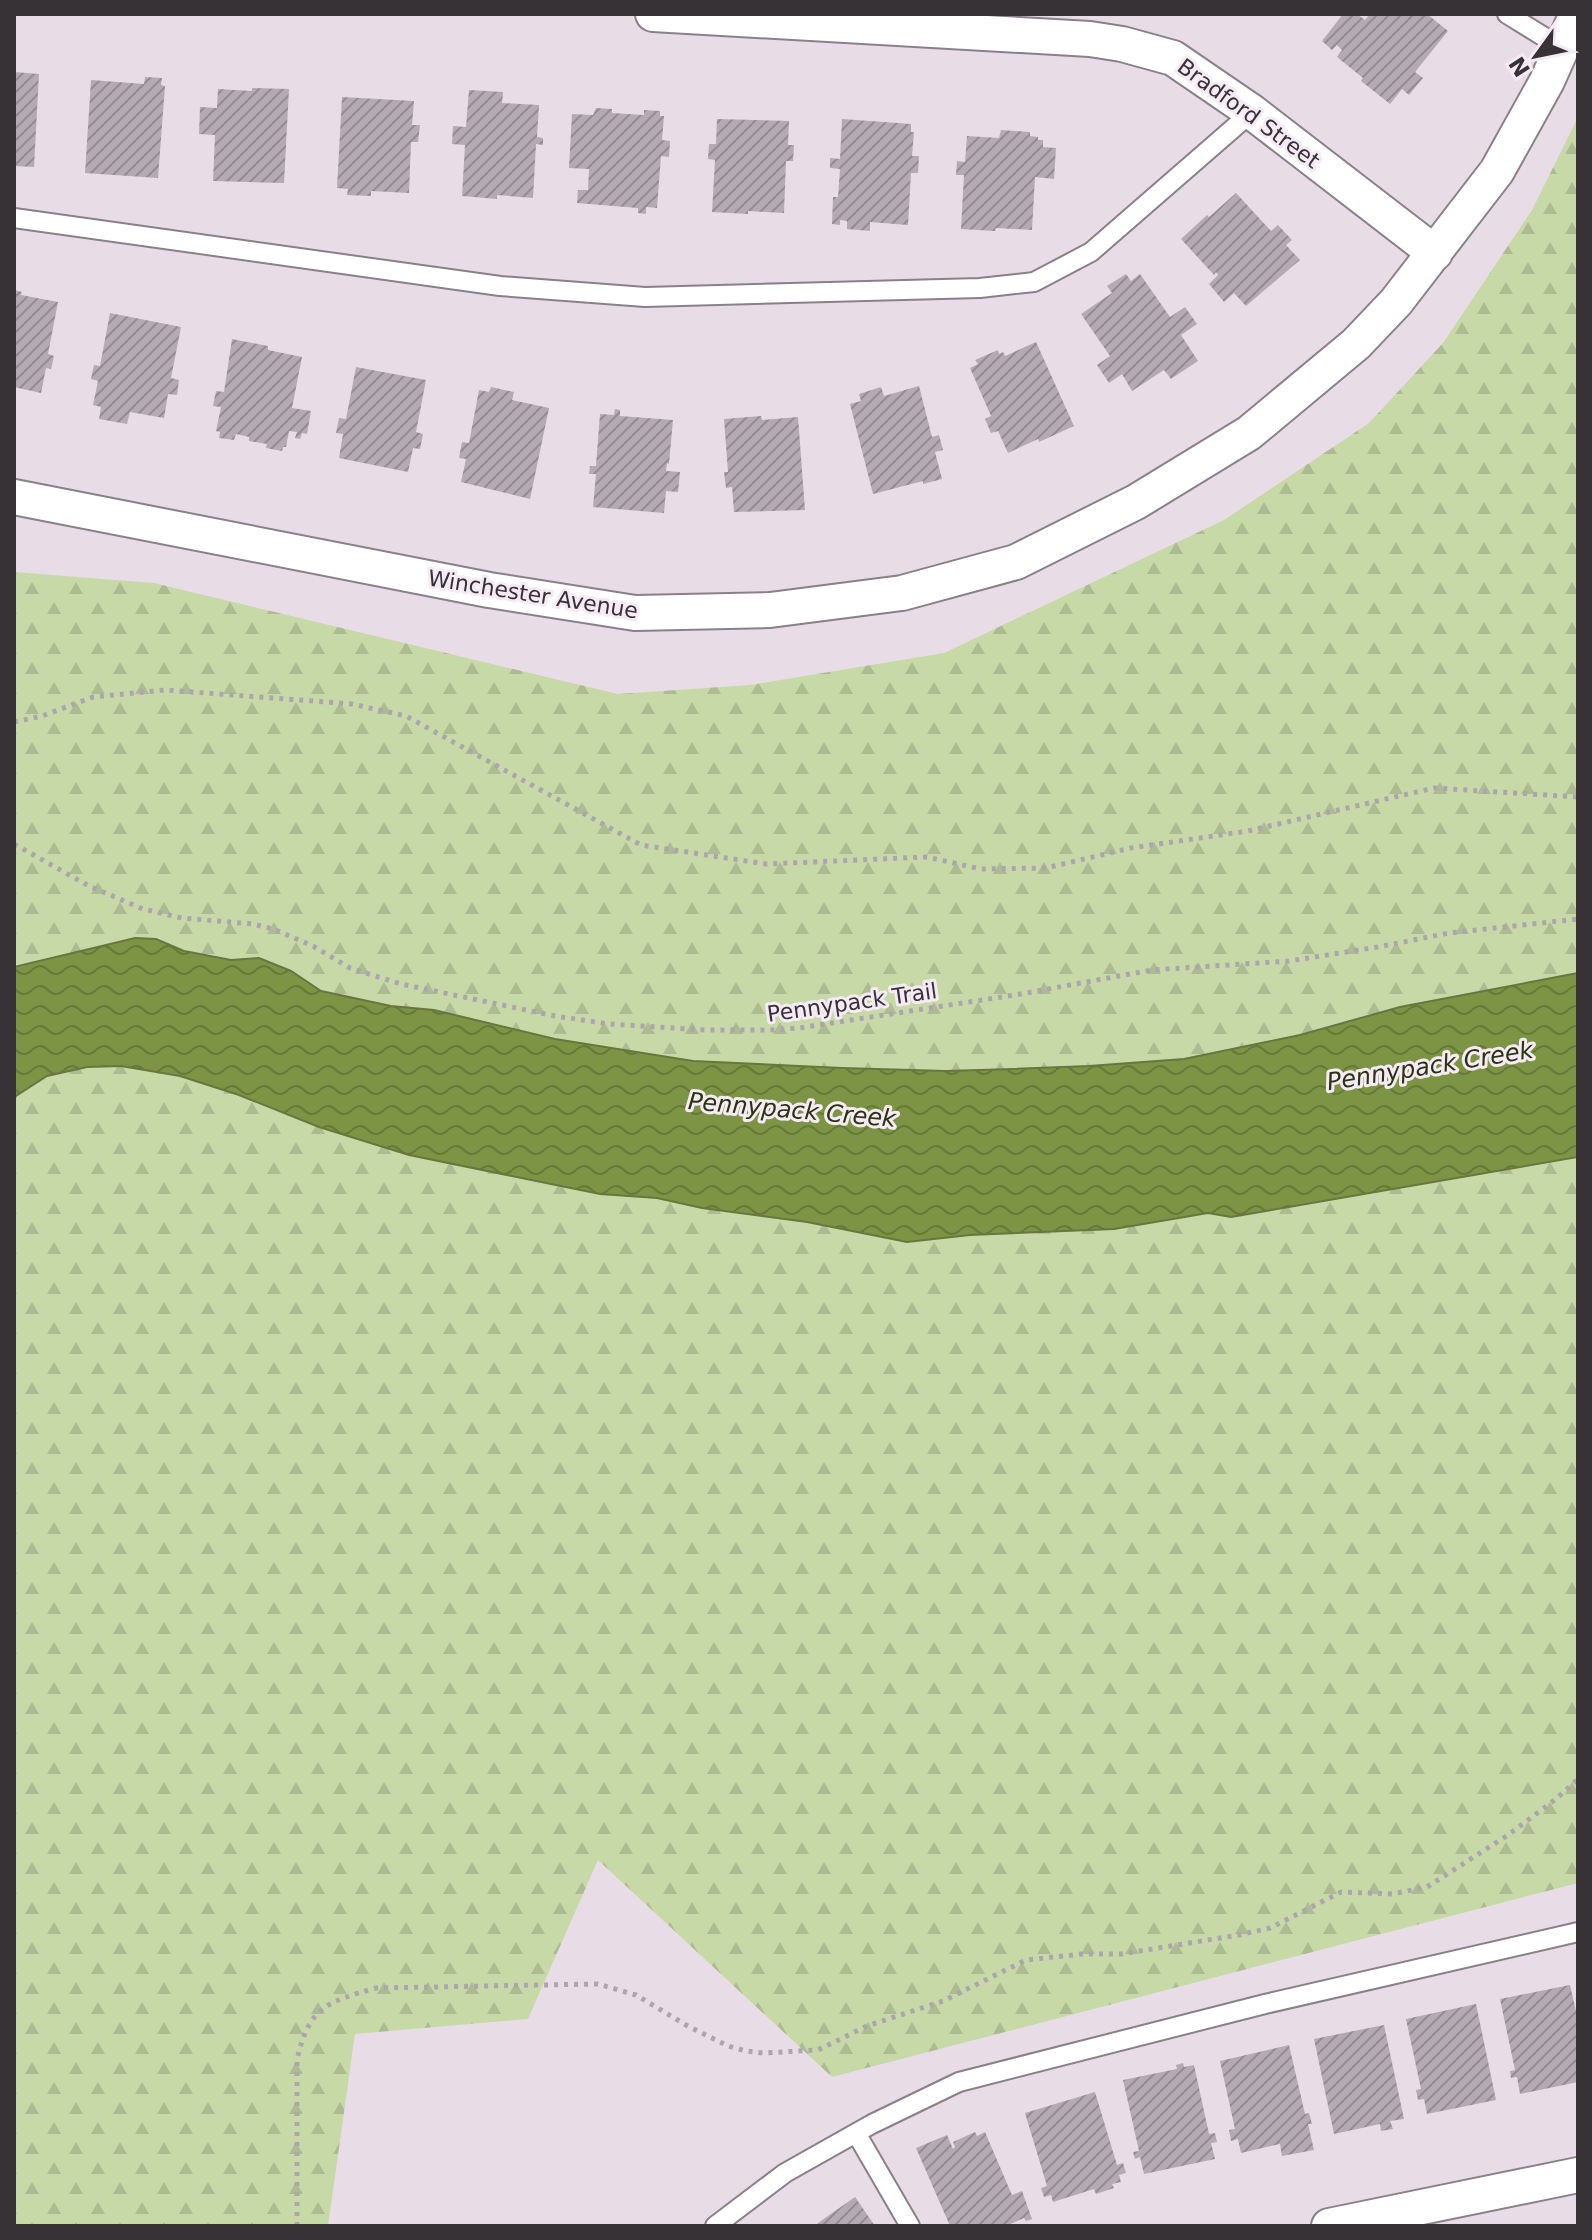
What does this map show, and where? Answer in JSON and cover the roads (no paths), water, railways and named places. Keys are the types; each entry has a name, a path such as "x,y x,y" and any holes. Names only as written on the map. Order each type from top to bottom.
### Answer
{"street":[{"name":"Bradford Street","path":"653,14 1090,39 1173,58 1252,112 1435,253"},
{"name":"Winchester Avenue","path":"14,497 489,590 635,613 770,610 902,593 1016,562 1136,502 1249,433 1356,344 1396,302 1497,171 1547,81 1577,14"},
{"path":"1329,2226 1578,2175"}],"lane":[{"path":"1507,14 1562,48"},
{"path":"14,218 500,286 645,297 980,288 1034,282 1091,252 1252,112"},
{"path":"715,2226 785,2173 856,2133 959,2082 1279,2001 1578,1932"},
{"path":"856,2133 910,2226"}],"water":[{"name":"Pennypack Creek","path":"135,938 156,939 184,951 231,960 259,958 291,971 321,991 391,1006 434,1010 555,1039 693,1061 946,1071 1184,1059 1300,1035 1400,1007 1578,973 1578,1157 1231,1217 1208,1213 1114,1229 970,1235 907,1242 657,1198 600,1194 409,1155 319,1127 239,1095 180,1076 121,1066 87,1067 47,1076 14,1100 14,967"}]}
